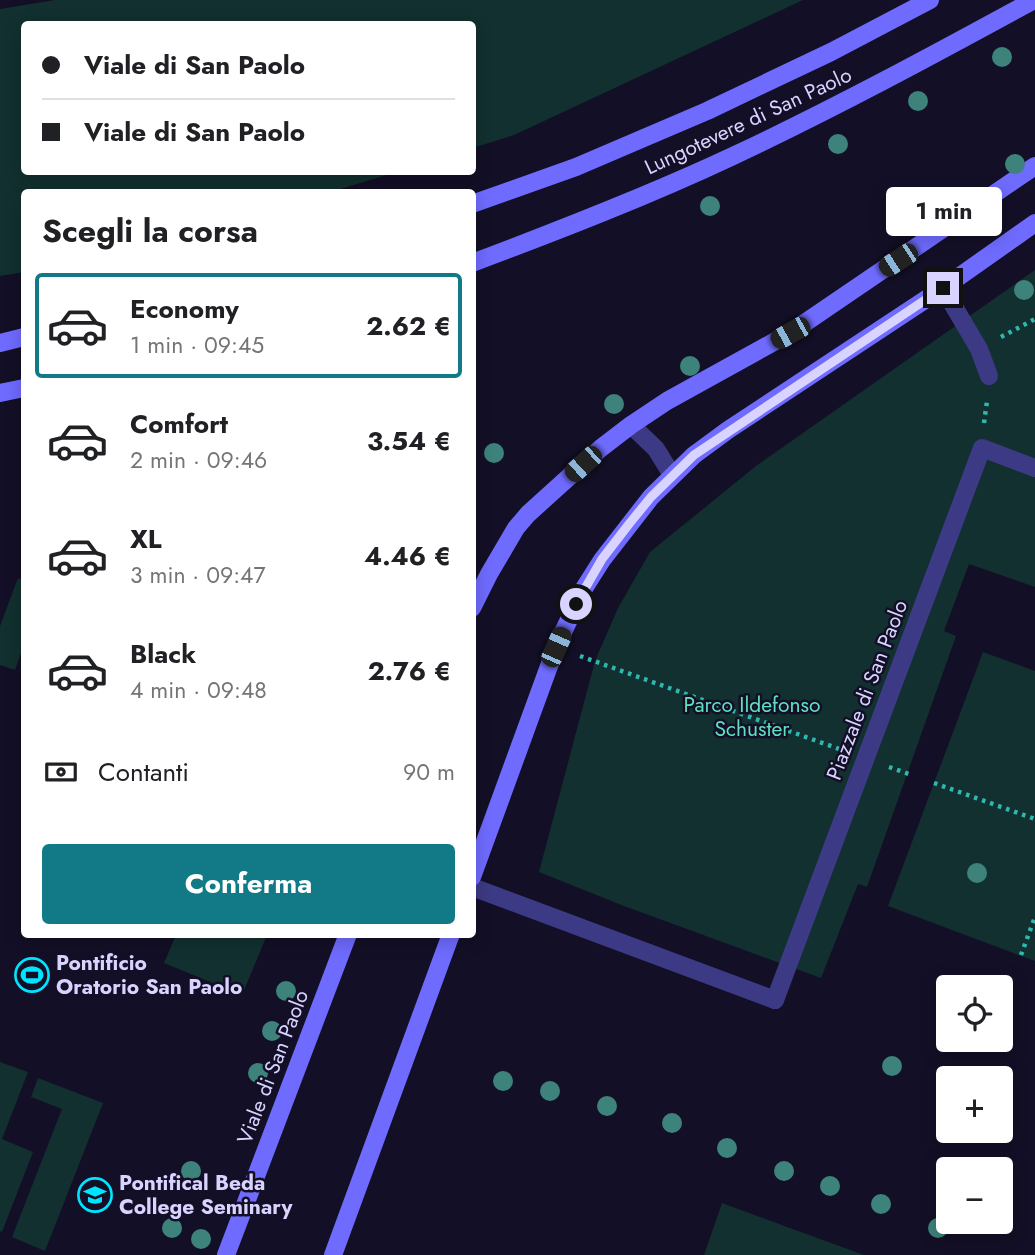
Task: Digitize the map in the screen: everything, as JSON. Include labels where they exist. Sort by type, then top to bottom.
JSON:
[{"type":"street","name":"Lungotevere di San Paolo","points":[[476,203],[576,167],[707,111],[831,52],[929,0]]},
{"type":"street","name":"Lungotevere di San Paolo","points":[[476,261],[585,220],[732,156],[860,93],[1034,0]]},
{"type":"street","points":[[476,600],[505,545],[528,514],[601,448],[667,401],[790,333],[1035,166]]},
{"type":"street","points":[[476,866],[556,647],[583,590],[602,559],[651,497],[694,455],[729,430],[943,288],[1035,223]]},
{"type":"street","points":[[943,288],[979,349],[989,376]]},
{"type":"street","points":[[0,343],[21,338]]},
{"type":"street","points":[[0,393],[21,389]]},
{"type":"street","points":[[631,425],[656,449],[672,475]]},
{"type":"street","points":[[982,448],[1035,468]]},
{"type":"street","name":"Piazzale di San Paolo","points":[[476,888],[775,1000],[982,448]]},
{"type":"street","name":"Viale di San Paolo","points":[[226,1255],[346,938]]},
{"type":"street","points":[[333,1255],[450,938]]},
{"type":"path","points":[[979,349],[1035,319]]},
{"type":"path","points":[[982,448],[989,376]]},
{"type":"path","points":[[556,647],[834,747]]},
{"type":"path","points":[[934,783],[1035,819]]},
{"type":"path","points":[[1021,955],[1035,917]]},
{"type":"green space","points":[[55,0],[803,0],[514,135],[476,147],[476,21],[21,21],[21,175],[387,175],[340,189],[21,189],[21,272],[0,276],[0,9]]},
{"type":"green space","name":"Parco Ildefonso Schuster","points":[[1035,270],[1035,587],[969,564],[944,631],[956,636],[867,887],[858,884],[821,978],[539,872],[595,661],[618,608],[650,552],[756,466]]},
{"type":"green space","points":[[18,578],[21,580],[21,653],[15,670],[0,665],[0,626]]},
{"type":"green space","points":[[983,652],[1035,671],[1035,961],[888,906]]},
{"type":"green space","points":[[174,938],[266,938],[242,995],[164,963]]},
{"type":"green space","points":[[0,1062],[28,1072],[2,1139],[33,1152],[2,1232],[0,1231]]},
{"type":"green space","points":[[38,1078],[103,1103],[45,1251],[12,1237],[62,1109],[31,1097]]},
{"type":"green space","points":[[722,1203],[864,1255],[704,1255]]},
{"type":"place","name":"Pontificio Oratorio San Paolo","points":[[32,975]]},
{"type":"place","name":"Pontifical Beda College Seminary","points":[[95,1195]]},
{"type":"route","points":[[576,604],[602,559],[629,524],[651,497],[694,455],[943,288]]}]
